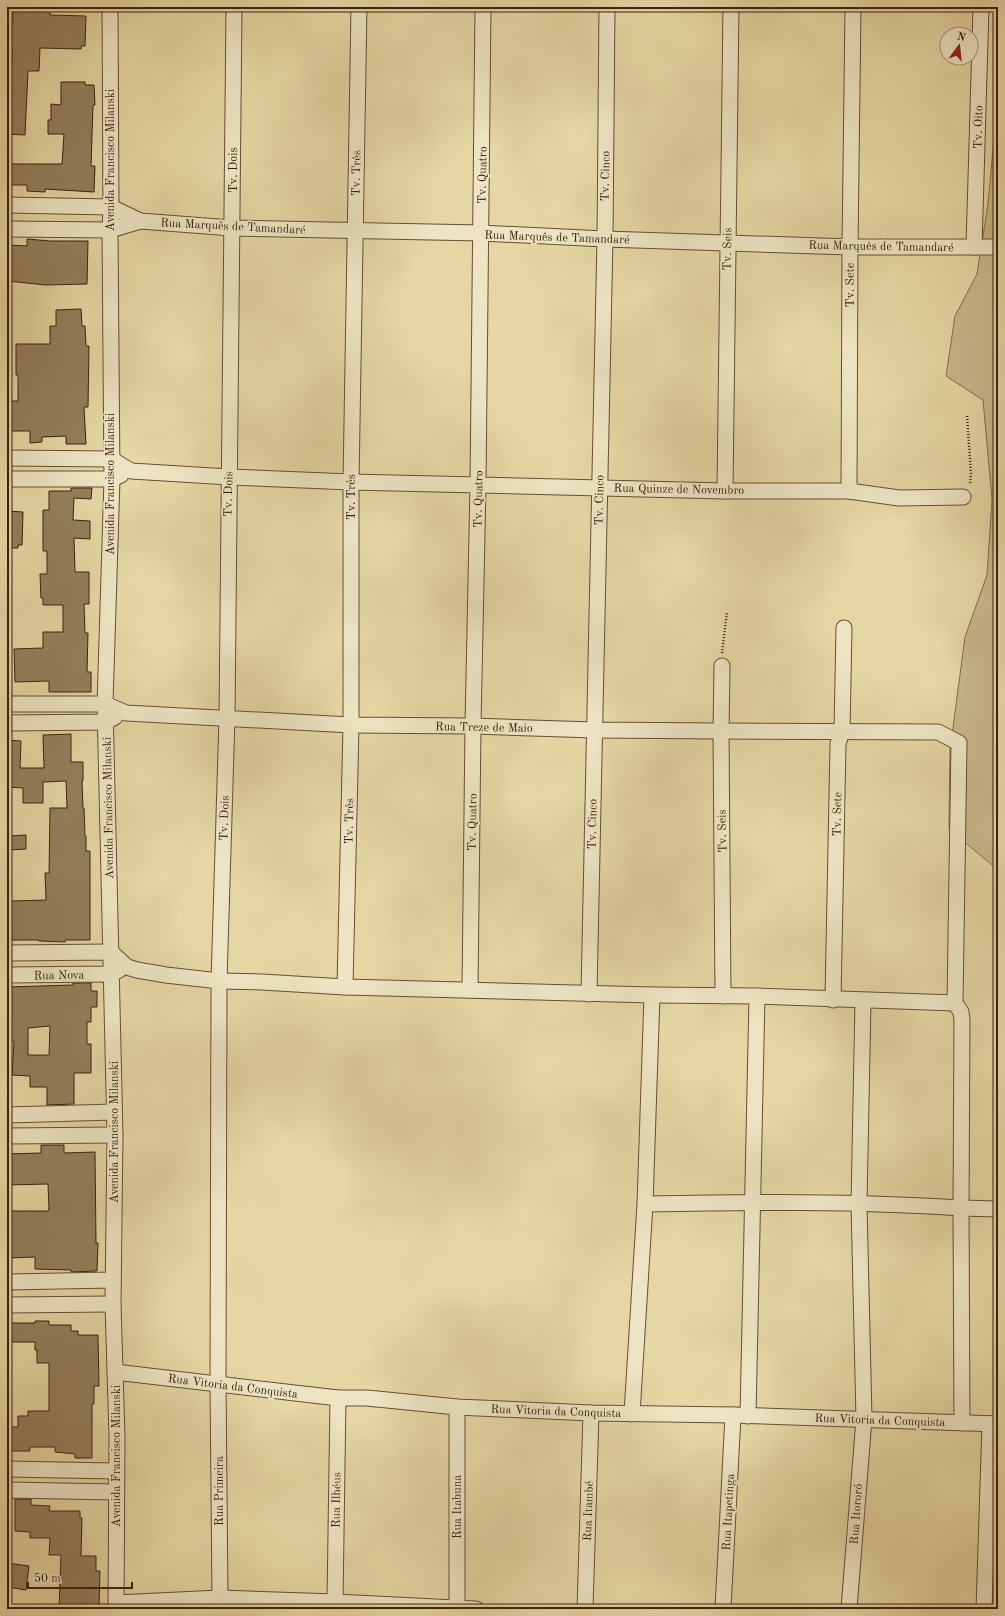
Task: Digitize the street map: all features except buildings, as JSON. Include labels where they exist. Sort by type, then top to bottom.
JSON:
[{"type":"street","name":"Avenida Francisco Milanski","points":[[110,7],[112,480],[105,704],[115,1135],[113,1304],[116,1471],[116,1606]]},
{"type":"street","name":"Tv. Dois","points":[[218,1384],[219,981],[227,718],[228,477],[234,7]]},
{"type":"street","name":"Tv. Três","points":[[345,987],[351,725],[351,482],[359,7]]},
{"type":"street","name":"Tv. Quatro","points":[[470,990],[478,485],[483,7]]},
{"type":"street","name":"Tv. Cinco","points":[[589,994],[605,239],[607,7]]},
{"type":"street","name":"Tv. Seis","points":[[725,491],[731,7]]},
{"type":"street","name":"Tv. Sete","points":[[849,491],[850,247],[854,7]]},
{"type":"street","name":"Tv. Oito","points":[[974,246],[981,7]]},
{"type":"street","name":"Rua Marquês de Tamandaré","points":[[7,205],[111,207],[140,221]]},
{"type":"street","name":"Rua Marquês de Tamandaré","points":[[7,229],[110,230],[140,221],[232,228],[481,233],[605,239],[850,247],[998,247]]},
{"type":"street","points":[[7,458],[111,459]]},
{"type":"street","name":"Rua Quinze de Novembro","points":[[111,459],[131,471],[228,477],[351,482],[725,491],[849,491],[899,498],[963,497]]},
{"type":"street","name":"Rua Quinze de Novembro","points":[[7,479],[112,480],[131,471]]},
{"type":"street","name":"Tv. Sete","points":[[833,1000],[838,744],[842,731],[844,628]]},
{"type":"street","name":"Tv. Seis","points":[[722,666],[723,996]]},
{"type":"street","name":"Rua Treze de Maio","points":[[7,704],[105,704],[126,713],[351,725],[473,726],[594,730],[938,732],[959,743],[956,1003]]},
{"type":"street","name":"Rua Treze de Maio","points":[[7,723],[106,722],[126,713]]},
{"type":"street","points":[[111,952],[127,966],[166,975],[219,981],[345,987],[589,994],[757,996],[833,1000],[956,1003],[961,1012],[962,1020],[962,1423]]},
{"type":"street","name":"Rua Nova","points":[[7,953],[111,952]]},
{"type":"street","points":[[111,974],[127,966]]},
{"type":"street","name":"Rua Nova","points":[[7,975],[111,974]]},
{"type":"street","points":[[632,1414],[645,1204],[652,995]]},
{"type":"street","points":[[748,1416],[754,1202],[757,996]]},
{"type":"street","name":"Rua Itororó","points":[[849,1609],[864,1419],[859,1204],[863,1001]]},
{"type":"street","points":[[7,1115],[114,1112]]},
{"type":"street","points":[[7,1136],[115,1135]]},
{"type":"street","points":[[645,1204],[754,1202],[998,1209]]},
{"type":"street","points":[[7,1282],[113,1280]]},
{"type":"street","points":[[7,1305],[113,1304]]},
{"type":"street","name":"Rua Vitoria da Conquista","points":[[115,1372],[338,1398],[367,1398],[457,1407],[591,1413],[733,1415],[994,1424]]},
{"type":"street","name":"Rua Primeira","points":[[218,1384],[220,1598]]},
{"type":"street","name":"Rua Ilhéus","points":[[335,1602],[338,1398]]},
{"type":"street","name":"Rua Itabuna","points":[[457,1407],[457,1608]]},
{"type":"street","name":"Rua Itambé","points":[[585,1609],[591,1413]]},
{"type":"street","name":"Rua Itapetinga","points":[[723,1609],[733,1415]]},
{"type":"street","points":[[984,1609],[994,1424]]},
{"type":"street","points":[[7,1469],[116,1471]]},
{"type":"street","points":[[7,1490],[116,1492]]},
{"type":"street","points":[[116,1606],[220,1598],[476,1609]]},
{"type":"path","points":[[963,497],[970,485],[971,473],[967,416]]},
{"type":"path","points":[[722,666],[722,651],[727,612]]},
{"type":"shaded area","points":[[996,92],[998,92],[998,870],[949,829],[950,750],[965,637],[987,575],[992,499],[983,400],[946,376],[955,316],[977,274],[988,204],[995,127]]}]
